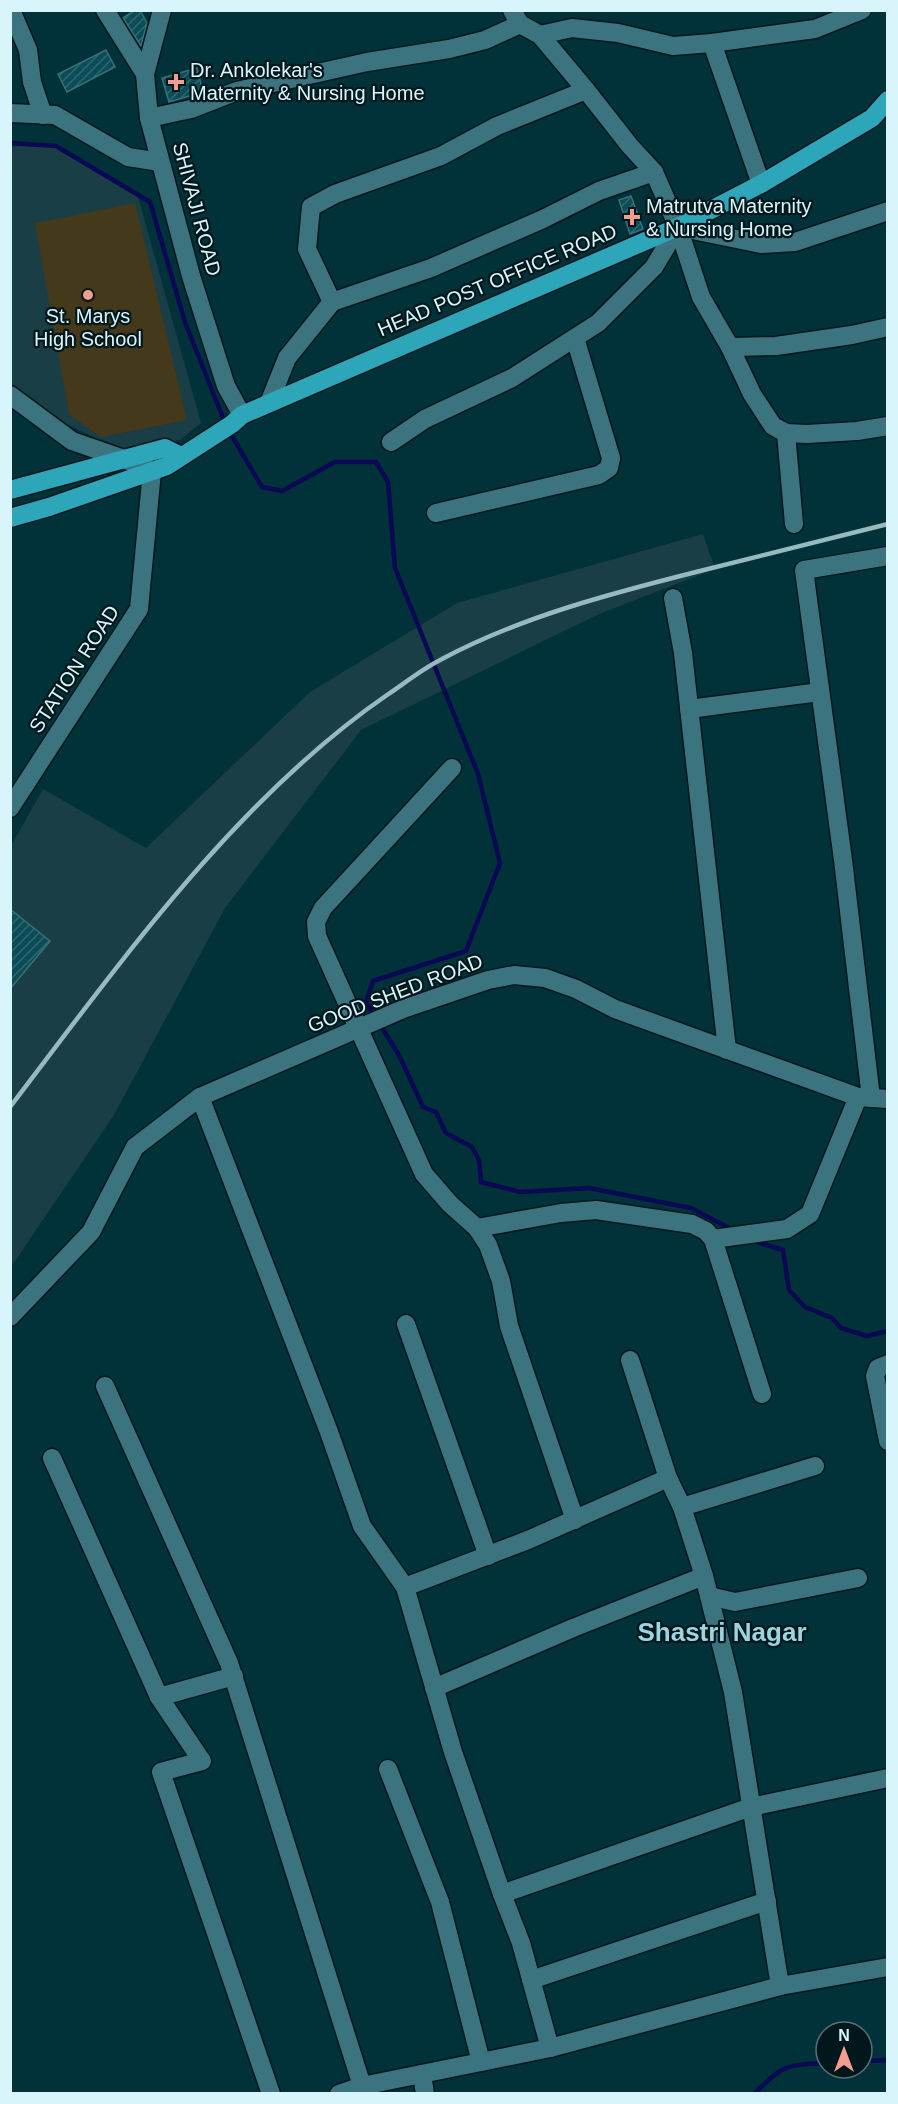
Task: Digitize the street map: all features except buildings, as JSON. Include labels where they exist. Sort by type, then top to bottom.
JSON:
[{"type":"main road","name":"HEAD POST OFFICE ROAD","points":[[10,518],[167,466],[237,419],[269,403],[678,227],[761,184],[872,117],[888,100]]},
{"type":"main road","points":[[10,490],[165,448],[181,456]]},
{"type":"street","points":[[11,10],[28,50],[32,82],[44,115]]},
{"type":"street","points":[[105,10],[145,74]]},
{"type":"street","name":"SHIVAJI ROAD","points":[[162,10],[145,74],[149,118],[191,276],[237,419]]},
{"type":"street","points":[[540,35],[572,28],[618,33],[673,46],[712,44],[815,29],[862,10]]},
{"type":"street","points":[[149,118],[191,109],[237,91],[367,62],[467,45],[485,40],[516,17],[540,35],[630,146],[654,172],[678,227],[701,297],[730,347],[752,394],[773,426],[786,433],[807,434],[857,431],[888,426]]},
{"type":"street","points":[[712,44],[761,184]]},
{"type":"street","points":[[332,302],[307,249],[311,207],[335,194],[441,156],[497,126],[586,90]]},
{"type":"street","points":[[10,113],[55,115],[128,157],[160,162]]},
{"type":"street","points":[[269,403],[287,358],[332,302],[431,268],[543,219],[599,191],[654,172]]},
{"type":"street","points":[[678,227],[761,244],[795,242],[888,211]]},
{"type":"street","points":[[391,442],[425,419],[512,378],[598,323],[654,267],[678,227]]},
{"type":"street","points":[[730,347],[776,346],[852,335],[888,327]]},
{"type":"street","points":[[436,513],[599,475],[609,468],[611,458],[575,338]]},
{"type":"street","points":[[10,395],[72,441],[152,471]]},
{"type":"street","points":[[786,433],[794,524]]},
{"type":"street","name":"STATION ROAD","points":[[10,808],[138,609],[152,471]]},
{"type":"street","points":[[713,1239],[787,1229],[810,1214],[872,1098],[804,570],[888,556]]},
{"type":"street","points":[[674,598],[683,653],[727,1050]]},
{"type":"street","points":[[689,708],[820,692]]},
{"type":"street","points":[[452,768],[323,908],[316,922],[319,942],[372,1022],[424,1174],[450,1204],[477,1228],[488,1245],[501,1281],[509,1326],[575,1520]]},
{"type":"street","name":"GOOD SHED ROAD","points":[[10,1317],[91,1232],[135,1147],[200,1096],[372,1022],[488,980],[514,975],[545,978],[576,989],[615,1009],[727,1050],[872,1098]]},
{"type":"street","points":[[200,1096],[329,1432],[362,1526],[405,1587],[453,1752],[521,1942],[550,2048]]},
{"type":"street","points":[[477,1228],[561,1213],[596,1210],[692,1224],[706,1231],[713,1239],[762,1394]]},
{"type":"street","points":[[406,1324],[488,1556]]},
{"type":"street","points":[[630,1360],[668,1478],[682,1508],[704,1576],[733,1692],[780,1986]]},
{"type":"street","points":[[888,1364],[878,1368],[874,1376],[888,1441]]},
{"type":"street","points":[[105,1386],[234,1676],[362,2086]]},
{"type":"street","points":[[52,1458],[159,1697],[202,1761],[161,1772],[271,2094]]},
{"type":"street","points":[[682,1508],[814,1466]]},
{"type":"street","points":[[405,1587],[575,1520],[668,1478]]},
{"type":"street","points":[[434,1688],[573,1628],[704,1576]]},
{"type":"street","points":[[709,1596],[735,1602],[858,1578]]},
{"type":"street","points":[[159,1697],[234,1676]]},
{"type":"street","points":[[388,1769],[440,1902],[481,2062]]},
{"type":"street","points":[[502,1894],[751,1806],[888,1778]]},
{"type":"street","points":[[531,1980],[767,1901]]},
{"type":"street","points":[[339,2094],[362,2086],[550,2048],[780,1986],[888,1967]]},
{"type":"street","points":[[422,2074],[425,2094]]},
{"type":"shaded area","name":"St. Marys High School","points":[[10,146],[60,147],[137,193],[201,423],[180,440],[121,451],[11,396]]},
{"type":"shaded area","points":[[135,203],[187,420],[101,437],[69,414],[35,223]]},
{"type":"shaded area","points":[[703,534],[715,569],[599,614],[361,730],[225,908],[114,1115],[11,1267],[11,846],[43,789],[146,848],[310,692],[457,603]]},
{"type":"waterway","points":[[10,143],[56,146],[150,202],[185,322],[225,423]]},
{"type":"waterway","points":[[229,431],[262,487],[282,491],[335,462],[376,462],[388,482],[395,568],[478,774],[500,863],[466,951],[373,981],[366,1002],[375,1016]]},
{"type":"waterway","points":[[379,1023],[399,1055],[423,1107],[436,1112],[446,1133],[472,1147],[479,1160],[481,1182],[520,1192],[589,1188],[691,1208],[733,1230]]},
{"type":"waterway","points":[[753,1241],[783,1250],[789,1290],[805,1307],[832,1318],[841,1328],[867,1336],[888,1331]]},
{"type":"waterway","points":[[874,2061],[888,2060]]},
{"type":"waterway","points":[[754,2094],[772,2077],[786,2068],[814,2064]]},
{"type":"railway","points":[[10,1107],[138,941],[230,833],[280,783],[332,737],[421,672],[472,644],[566,608],[663,580],[888,524]]},
{"type":"place","name":"Dr. Ankolekar's Maternity & Nursing Home","points":[[176,82]]},
{"type":"place","name":"Matrutva Maternity & Nursing Home","points":[[632,217]]},
{"type":"place","name":"St. Marys High School","points":[[88,295]]},
{"type":"district","name":"Shastri Nagar","points":[[722,1632]]}]
